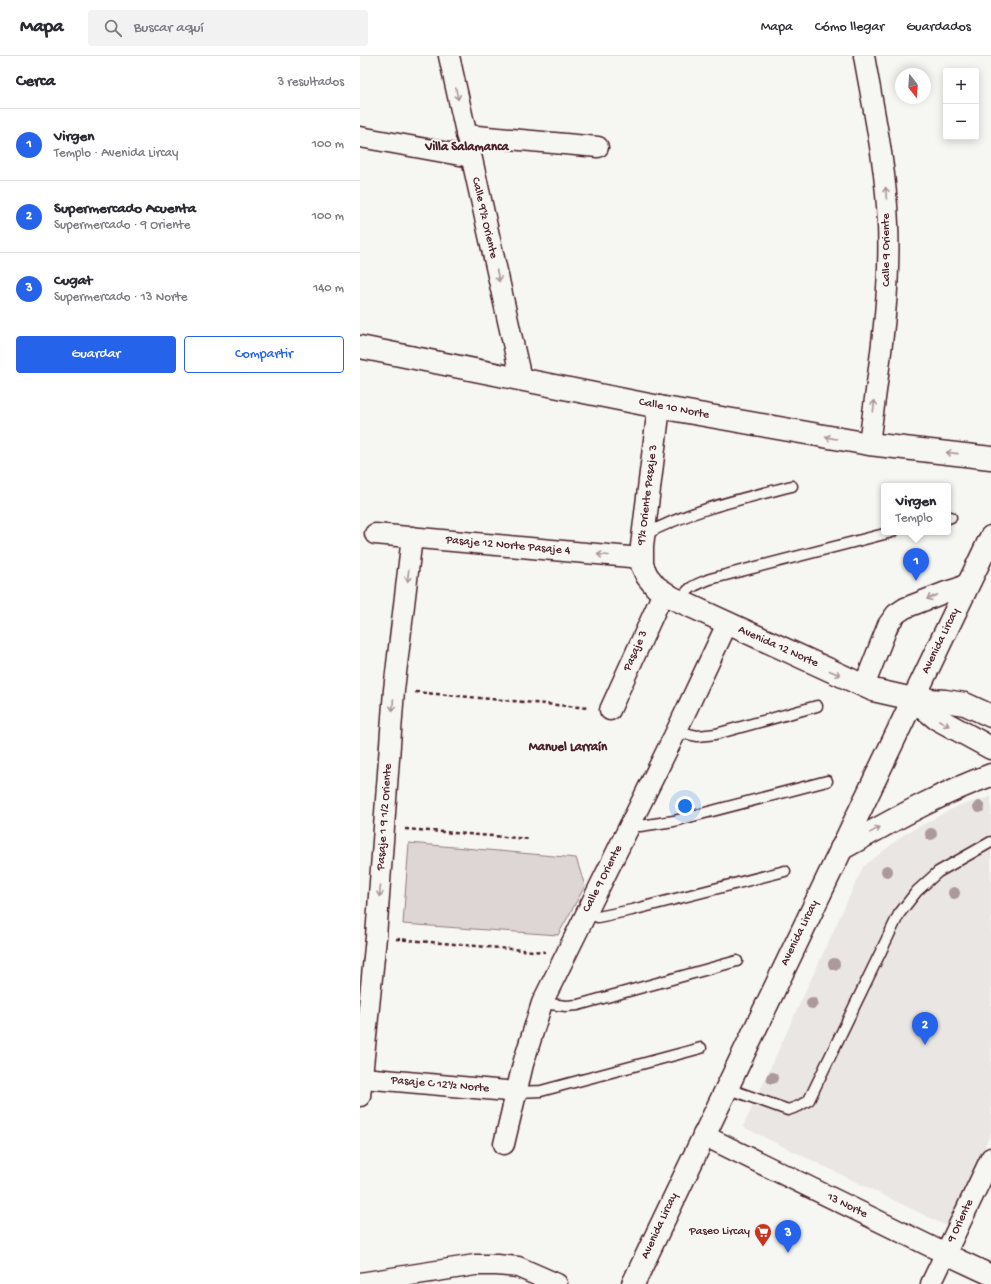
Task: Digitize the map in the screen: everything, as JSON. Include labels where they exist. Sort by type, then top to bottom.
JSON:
[{"type":"main road","name":"Calle 10 Norte","points":[[360,347],[659,407],[869,444],[991,458]]},
{"type":"main road","name":"9½ Oriente Pasaje 3","points":[[659,407],[641,558],[644,570],[665,592]]},
{"type":"main road","points":[[990,540],[991,573]]},
{"type":"main road","name":"Avenida Lircay","points":[[633,1284],[703,1135],[990,540]]},
{"type":"main road","name":"Avenida 12 Norte","points":[[665,592],[727,624],[873,690],[913,699],[966,704],[991,716]]},
{"type":"main road","name":"Avenida 12 Norte","points":[[913,699],[936,718],[991,748]]},
{"type":"main road","points":[[841,849],[949,791],[991,775]]},
{"type":"street","name":"Calle 9½ Oriente","points":[[449,56],[521,379]]},
{"type":"street","name":"Calle 9 Oriente","points":[[864,56],[881,149],[888,231],[887,295],[869,444]]},
{"type":"street","points":[[466,135],[598,147]]},
{"type":"street","points":[[360,137],[471,157]]},
{"type":"street","name":"Pasaje 12 Norte Pasaje 4","points":[[375,534],[641,558]]},
{"type":"street","name":"Pasaje 1 9 1/2 Oriente","points":[[361,1087],[376,937],[394,690],[412,537]]},
{"type":"street","name":"Avenida Lircay","points":[[864,686],[888,625],[896,614],[905,608],[960,588],[968,583]]},
{"type":"street","name":"Pasaje 3","points":[[610,710],[665,592]]},
{"type":"street","name":"Calle 9 Oriente","points":[[504,1144],[516,1092],[542,1003],[676,732],[727,624]]},
{"type":"street","name":"Pasaje C 12½ Norte","points":[[361,1087],[516,1092]]},
{"type":"street","name":"13 Norte","points":[[703,1135],[991,1275]]},
{"type":"street","name":"9 Oriente","points":[[931,1284],[991,1158]]},
{"type":"street","points":[[360,1283],[475,1265],[497,1264],[518,1267],[557,1284]]},
{"type":"lane","points":[[643,536],[663,526],[709,508],[792,486]]},
{"type":"lane","points":[[665,592],[685,594],[691,587],[710,579],[881,535]]},
{"type":"lane","points":[[676,732],[698,736],[716,734],[817,706]]},
{"type":"lane","points":[[631,824],[640,826],[674,821],[827,781]]},
{"type":"lane","points":[[726,1088],[788,1110],[809,1100],[899,914],[917,891],[938,872],[991,842]]},
{"type":"lane","points":[[586,913],[598,917],[632,910],[785,871]]},
{"type":"lane","points":[[542,1003],[566,1006],[578,1005],[736,961]]},
{"type":"lane","points":[[516,1092],[547,1090],[702,1048]]},
{"type":"path","points":[[394,690],[610,710]]},
{"type":"path","points":[[385,827],[530,839]]},
{"type":"path","points":[[376,937],[567,954]]},
{"type":"shaded area","points":[[991,797],[991,1132],[949,1227],[743,1127],[863,867],[905,834],[958,806]]},
{"type":"shaded area","points":[[409,843],[576,858],[585,886],[558,935],[403,924]]},
{"type":"place","name":"Virgen","points":[[916,581]]},
{"type":"place","name":"Supermercado Acuenta","points":[[925,1045]]},
{"type":"place","name":"Paseo Lircay","points":[[763,1247]]},
{"type":"place","name":"Cugat","points":[[788,1253]]},
{"type":"district","name":"Villa Salamanca","points":[[467,147]]},
{"type":"district","name":"Manuel Larraín","points":[[568,747]]}]
